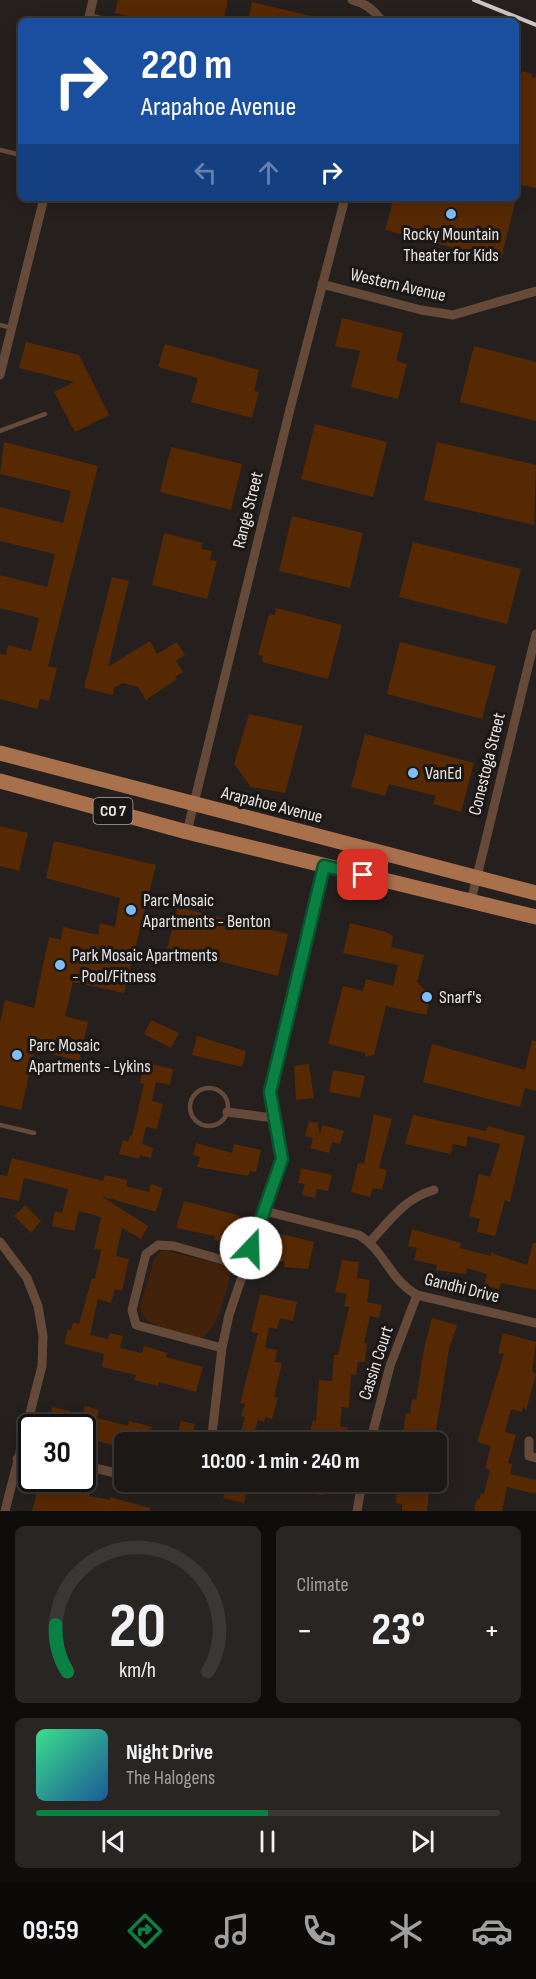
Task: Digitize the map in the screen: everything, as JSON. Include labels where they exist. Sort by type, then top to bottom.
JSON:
[{"type":"main road","name":"Arapahoe Avenue","points":[[0,753],[536,893]]},
{"type":"main road","name":"CO 7","points":[[0,781],[187,832],[536,916]]},
{"type":"street","points":[[89,18],[93,0]]},
{"type":"street","points":[[352,0],[365,4],[374,10],[380,18]]},
{"type":"street","points":[[0,375],[43,201]]},
{"type":"street","name":"Range Street","points":[[187,832],[344,201]]},
{"type":"street","name":"Western Avenue","points":[[322,284],[421,310],[453,315],[536,291]]},
{"type":"street","name":"Conestoga Street","points":[[471,901],[536,634]]},
{"type":"street","points":[[212,1432],[222,1348],[244,1266],[282,1159],[270,1092],[324,866]]},
{"type":"street","points":[[227,1112],[273,1118]]},
{"type":"street","points":[[265,1211],[352,1232],[370,1242],[405,1203],[419,1194],[434,1191]]},
{"type":"street","points":[[0,1242],[27,1278],[38,1306],[43,1336],[42,1366],[5,1511]]},
{"type":"street","name":"Gandhi Drive","points":[[370,1242],[391,1275],[417,1295],[536,1323]]},
{"type":"street","points":[[222,1348],[136,1325],[132,1310],[146,1254],[158,1245],[174,1246],[244,1266]]},
{"type":"street","name":"Cassin Court","points":[[373,1432],[390,1366],[417,1295]]},
{"type":"street","points":[[529,1441],[529,1456],[536,1458]]},
{"type":"street","points":[[96,1468],[114,1473]]},
{"type":"street","points":[[357,1511],[361,1492]]},
{"type":"lane","points":[[0,150],[18,154]]},
{"type":"lane","points":[[0,325],[12,328]]},
{"type":"lane","points":[[0,431],[45,414]]},
{"type":"lane","points":[[203,1089],[214,1089],[227,1101],[227,1112],[219,1123],[207,1126],[200,1124],[191,1114],[191,1101],[203,1089]]},
{"type":"lane","points":[[0,1125],[34,1133]]},
{"type":"shaded area","points":[[162,1251],[233,1268],[217,1318],[207,1334],[200,1338],[156,1326],[143,1315],[140,1307],[154,1259]]},
{"type":"building","points":[[118,0],[228,0],[224,18],[135,18],[115,13]]},
{"type":"building","points":[[252,2],[315,17],[315,18],[249,18]]},
{"type":"building","points":[[522,71],[536,78],[536,188],[519,185],[519,75]]},
{"type":"building","name":"Rocky Mountain Theater for Kids","points":[[393,201],[515,201],[501,260],[385,230]]},
{"type":"building","points":[[342,318],[403,333],[396,361],[407,364],[398,399],[351,387],[360,351],[335,346]]},
{"type":"building","points":[[26,342],[79,355],[109,415],[75,432],[54,392],[74,382],[19,368]]},
{"type":"building","points":[[165,344],[259,370],[254,391],[259,392],[252,418],[191,402],[198,378],[158,367]]},
{"type":"building","points":[[474,346],[536,362],[536,421],[460,402]]},
{"type":"building","points":[[315,424],[387,442],[373,497],[301,479]]},
{"type":"building","points":[[4,442],[98,466],[48,666],[57,668],[49,701],[40,699],[37,709],[0,699],[0,654],[6,655],[8,645],[31,651],[39,618],[0,608],[0,575],[47,587],[55,554],[0,541],[0,507],[63,523],[71,491],[0,474]]},
{"type":"building","points":[[437,442],[536,465],[534,525],[424,500]]},
{"type":"building","points":[[171,447],[242,464],[231,510],[160,492]]},
{"type":"building","points":[[292,516],[363,533],[350,588],[279,571]]},
{"type":"building","points":[[164,533],[203,543],[201,549],[212,551],[210,560],[217,561],[207,599],[152,585]]},
{"type":"building","points":[[413,542],[521,569],[507,624],[399,597]]},
{"type":"building","points":[[112,577],[129,581],[108,667],[150,641],[157,654],[177,642],[185,655],[176,661],[183,672],[175,677],[177,679],[146,700],[138,687],[122,683],[114,688],[113,695],[84,688]]},
{"type":"building","points":[[276,608],[342,625],[328,679],[262,662],[263,656],[258,655],[269,614],[275,615]]},
{"type":"building","points":[[400,642],[496,666],[482,719],[387,694]]},
{"type":"building","points":[[249,714],[303,726],[285,793],[251,787],[234,764]]},
{"type":"building","name":"VanEd","points":[[365,734],[474,763],[461,812],[433,804],[436,796],[389,784],[385,796],[351,787]]},
{"type":"building","points":[[0,826],[28,833],[19,871],[0,866]]},
{"type":"building","points":[[54,841],[156,865],[124,993],[73,982],[65,1016],[88,1022],[79,1061],[35,1050],[21,1110],[0,1105],[0,1023],[5,1000],[34,1008],[49,937],[61,940],[63,927],[98,935],[100,923],[115,927],[120,898],[46,878]]},
{"type":"building","points":[[178,907],[288,934],[278,976],[167,948]]},
{"type":"building","points":[[350,923],[386,932],[393,936],[391,947],[424,955],[417,982],[431,996],[426,1015],[386,1006],[374,1055],[365,1057],[365,1053],[328,1044],[343,986],[363,991],[366,979],[393,986],[398,965],[343,953]]},
{"type":"building","points":[[151,1020],[179,1033],[171,1048],[144,1034]]},
{"type":"building","points":[[197,1036],[246,1051],[242,1067],[192,1055]]},
{"type":"building","points":[[532,1040],[536,1041],[536,1091],[525,1088],[520,1107],[423,1082],[432,1044],[525,1070]]},
{"type":"building","points":[[137,1061],[173,1069],[170,1085],[156,1082],[152,1101],[163,1104],[157,1129],[146,1127],[142,1144],[153,1148],[151,1158],[140,1155],[139,1159],[119,1154],[123,1140],[128,1142],[130,1135],[132,1136],[144,1084],[140,1083],[142,1073],[134,1072]]},
{"type":"building","points":[[309,1064],[314,1098],[296,1100],[294,1066]]},
{"type":"building","points":[[333,1070],[365,1076],[360,1098],[329,1092]]},
{"type":"building","points":[[374,1114],[392,1119],[379,1168],[387,1170],[382,1190],[373,1188],[370,1197],[351,1192],[358,1163],[364,1164]]},
{"type":"building","points":[[413,1115],[486,1131],[488,1126],[525,1136],[510,1202],[505,1200],[495,1236],[477,1232],[480,1219],[469,1216],[479,1174],[490,1177],[500,1144],[468,1136],[466,1147],[453,1144],[451,1154],[405,1144]]},
{"type":"building","points":[[317,1120],[320,1135],[322,1125],[344,1131],[340,1144],[332,1142],[329,1153],[310,1148],[313,1138],[305,1136],[309,1121],[316,1123]]},
{"type":"building","points":[[196,1143],[232,1153],[234,1144],[261,1150],[256,1172],[250,1171],[248,1176],[197,1167],[200,1157],[193,1155]]},
{"type":"building","points":[[12,1158],[103,1181],[105,1175],[128,1180],[126,1186],[149,1192],[151,1184],[163,1188],[156,1212],[101,1196],[148,1226],[141,1239],[122,1228],[116,1256],[129,1259],[122,1291],[115,1289],[111,1303],[98,1299],[90,1335],[108,1339],[110,1333],[123,1336],[120,1348],[142,1353],[144,1346],[167,1353],[166,1357],[203,1367],[196,1392],[159,1382],[158,1386],[134,1380],[136,1375],[102,1367],[104,1354],[64,1344],[68,1329],[71,1330],[73,1322],[79,1324],[92,1278],[95,1279],[101,1250],[94,1249],[101,1217],[79,1211],[74,1231],[52,1226],[55,1211],[62,1213],[68,1189],[24,1178],[19,1201],[0,1197],[0,1175],[7,1176]]},
{"type":"building","points":[[301,1168],[332,1175],[328,1191],[317,1189],[315,1198],[302,1195],[305,1184],[298,1183]]},
{"type":"building","points":[[184,1201],[241,1216],[239,1226],[233,1225],[230,1239],[224,1238],[223,1242],[214,1240],[215,1236],[176,1228]]},
{"type":"building","points":[[25,1205],[41,1221],[31,1233],[14,1216]]},
{"type":"building","points":[[412,1229],[461,1243],[460,1248],[491,1256],[491,1253],[527,1265],[533,1243],[536,1243],[536,1290],[501,1283],[499,1289],[484,1285],[487,1274],[467,1268],[466,1274],[436,1270],[437,1265],[414,1260],[417,1248],[408,1246]]},
{"type":"building","points":[[282,1234],[314,1242],[308,1269],[284,1267],[285,1262],[276,1260]]},
{"type":"building","points":[[342,1260],[359,1262],[357,1278],[370,1280],[367,1302],[382,1305],[379,1318],[370,1316],[364,1343],[367,1343],[365,1362],[358,1362],[356,1375],[351,1374],[349,1408],[342,1407],[340,1426],[348,1428],[347,1432],[310,1432],[313,1420],[316,1421],[319,1380],[332,1381],[334,1355],[338,1355],[349,1307],[344,1306],[347,1294],[335,1292]]},
{"type":"building","points":[[260,1294],[297,1302],[293,1321],[280,1318],[277,1329],[269,1327],[265,1348],[277,1350],[275,1362],[282,1363],[274,1397],[278,1398],[272,1419],[265,1417],[264,1422],[258,1420],[254,1432],[241,1432],[245,1417],[241,1416],[245,1404],[240,1403],[258,1333],[251,1332]]},
{"type":"building","points":[[432,1318],[457,1325],[449,1349],[436,1432],[403,1432],[406,1413],[410,1414],[412,1399],[416,1400],[424,1349]]},
{"type":"building","points":[[503,1333],[536,1342],[532,1371],[536,1374],[526,1410],[523,1406],[522,1412],[511,1409],[505,1432],[516,1435],[508,1463],[512,1464],[510,1474],[536,1480],[536,1494],[507,1487],[502,1511],[474,1511],[477,1499],[479,1500],[481,1493],[484,1494],[490,1470],[485,1468],[491,1446],[477,1442],[504,1354],[498,1353]]},
{"type":"building","points":[[85,1406],[99,1410],[97,1418],[128,1426],[129,1421],[152,1427],[150,1432],[114,1432],[114,1445],[96,1440],[96,1414],[83,1414]]},
{"type":"building","points":[[52,1407],[71,1411],[70,1414],[51,1414]]},
{"type":"building","points":[[181,1421],[195,1424],[193,1432],[178,1432]]},
{"type":"building","points":[[37,1492],[90,1492],[89,1496],[110,1500],[110,1497],[150,1508],[150,1511],[32,1511]]},
{"type":"building","points":[[225,1492],[247,1492],[244,1503],[223,1498]]},
{"type":"building","points":[[294,1492],[324,1492],[324,1495]]},
{"type":"building","points":[[397,1492],[429,1492],[427,1511],[402,1511],[402,1504],[396,1503]]},
{"type":"railway","points":[[474,0],[519,18]]},
{"type":"railway","points":[[519,18],[536,25]]},
{"type":"place","name":"Rocky Mountain Theater for Kids","points":[[451,214]]},
{"type":"place","name":"VanEd","points":[[413,773]]},
{"type":"place","name":"Parc Mosaic Apartments - Benton","points":[[131,910]]},
{"type":"place","name":"Park Mosaic Apartments - Pool/Fitness","points":[[60,965]]},
{"type":"place","name":"Snarf's","points":[[427,997]]},
{"type":"place","name":"Parc Mosaic Apartments - Lykins","points":[[17,1055]]},
{"type":"route","points":[[251,1248],[282,1159],[270,1092],[324,866],[363,875]]}]
